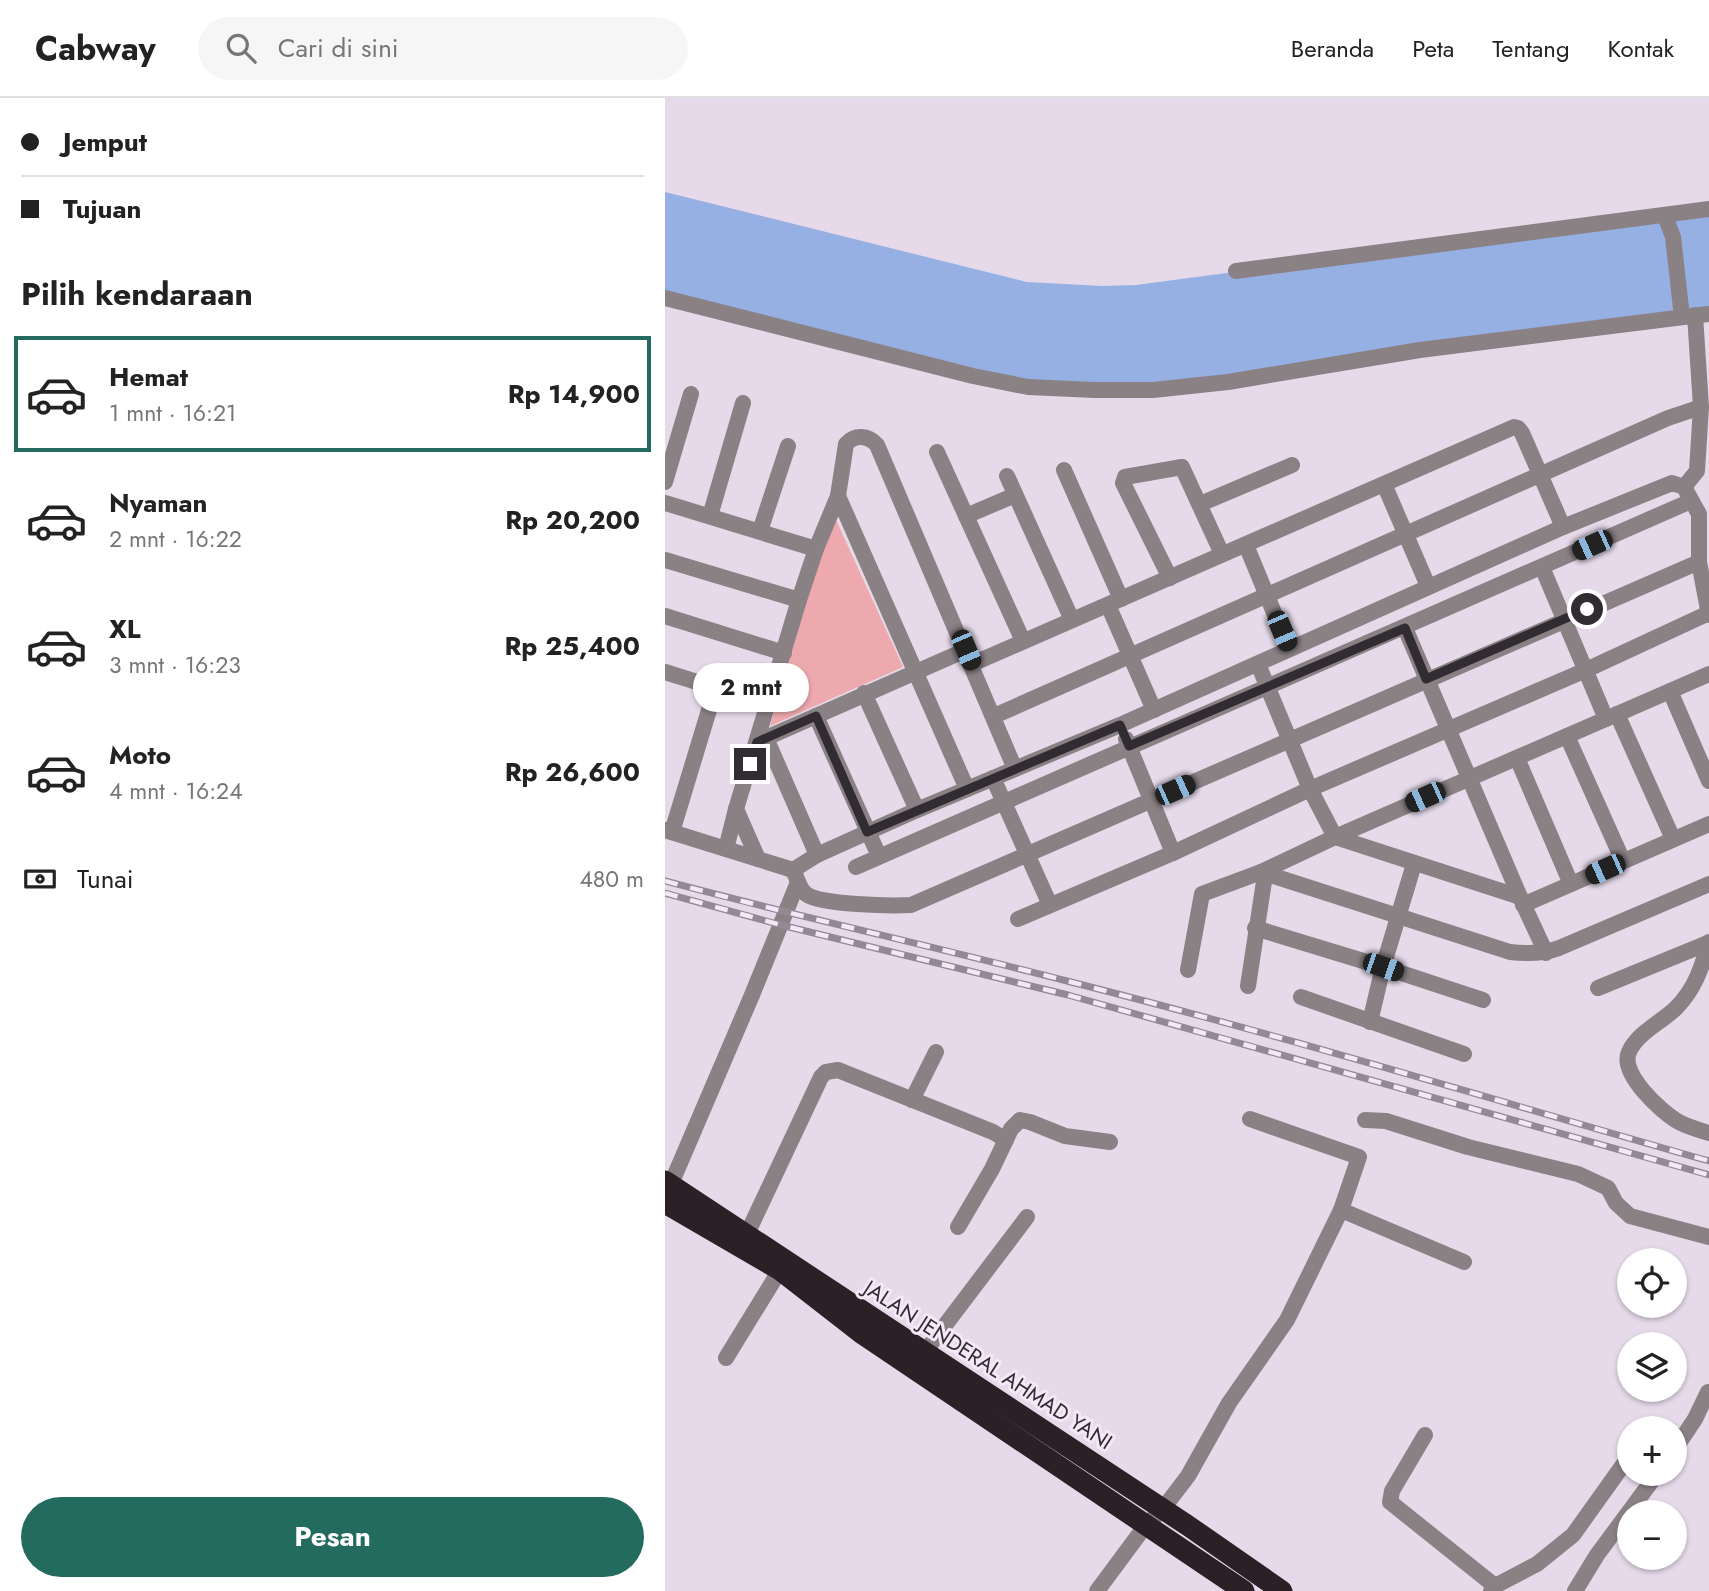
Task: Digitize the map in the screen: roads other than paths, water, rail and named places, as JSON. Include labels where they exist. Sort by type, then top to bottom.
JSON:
[{"type":"highway","name":"JALAN JENDERAL AHMAD YANI","points":[[667,1189],[747,1234],[1282,1591]]},
{"type":"highway","name":"JALAN JENDERAL AHMAD YANI","points":[[667,1189],[780,1270],[861,1333],[1244,1591]]},
{"type":"street","points":[[1236,271],[1441,242],[1709,209]]},
{"type":"street","points":[[1018,919],[1173,853],[1310,789],[1709,614],[1699,562],[1696,504],[1701,407],[1695,315],[1679,299],[1673,237],[1665,216]]},
{"type":"street","points":[[665,298],[973,376],[1028,387],[1095,390],[1153,390],[1228,382],[1420,350],[1695,315]]},
{"type":"street","points":[[665,482],[691,394]]},
{"type":"street","points":[[710,516],[743,403]]},
{"type":"street","points":[[994,716],[1668,418],[1701,407]]},
{"type":"street","points":[[762,740],[915,671],[1023,641],[1514,427],[1522,433],[1563,527]]},
{"type":"street","points":[[726,849],[736,809],[762,740],[768,704],[799,600],[838,496],[846,444],[854,438],[866,437],[877,445],[1015,769]]},
{"type":"street","points":[[760,531],[788,446]]},
{"type":"street","points":[[937,452],[1023,641]]},
{"type":"street","points":[[1200,504],[1292,465]]},
{"type":"street","points":[[1170,578],[1123,479],[1125,477],[1179,466],[1184,470],[1222,554]]},
{"type":"street","points":[[1064,470],[1114,602],[1131,656],[1154,710]]},
{"type":"street","points":[[1007,476],[1072,620]]},
{"type":"street","points":[[667,1189],[753,995],[796,876],[817,855],[1120,725],[1563,527],[1672,483],[1696,504]]},
{"type":"street","points":[[1384,484],[1428,586]]},
{"type":"street","points":[[966,516],[1015,495]]},
{"type":"street","points":[[838,496],[967,789]]},
{"type":"street","points":[[665,503],[816,549]]},
{"type":"street","points":[[856,867],[1542,567],[1696,504]]},
{"type":"street","points":[[1246,545],[1289,649]]},
{"type":"street","points":[[665,560],[799,600]]},
{"type":"street","points":[[716,687],[669,831],[758,859],[796,876],[803,892],[823,900],[911,905],[1699,562]]},
{"type":"street","points":[[1542,567],[1586,670],[1673,839]]},
{"type":"street","points":[[665,616],[784,653]]},
{"type":"street","points":[[1405,628],[1521,901],[1546,953]]},
{"type":"street","points":[[1258,664],[1310,789],[1335,838],[1521,901],[1571,884],[1709,824]]},
{"type":"street","points":[[665,672],[768,704]]},
{"type":"street","points":[[1188,970],[1202,894],[1263,874],[1335,838],[1709,674]]},
{"type":"street","points":[[1670,691],[1709,781]]},
{"type":"street","points":[[865,693],[917,810]]},
{"type":"street","points":[[816,716],[879,856]]},
{"type":"street","points":[[1120,725],[1173,853]]},
{"type":"street","points":[[1567,736],[1623,861]]},
{"type":"street","points":[[762,740],[817,855]]},
{"type":"street","points":[[1517,758],[1571,884]]},
{"type":"street","points":[[993,778],[1050,905]]},
{"type":"street","points":[[736,809],[758,859]]},
{"type":"street","points":[[1370,1022],[1383,967],[1414,864]]},
{"type":"street","points":[[1263,874],[1280,877],[1510,952],[1546,953],[1709,884]]},
{"type":"street","points":[[1248,986],[1263,874]]},
{"type":"street","points":[[1255,928],[1483,1000]]},
{"type":"street","points":[[1598,988],[1709,942]]},
{"type":"street","points":[[1709,942],[1692,990],[1676,1009],[1635,1043],[1626,1061],[1637,1082],[1676,1120],[1709,1133]]},
{"type":"street","points":[[1301,997],[1464,1054]]},
{"type":"street","points":[[912,1100],[936,1052]]},
{"type":"street","points":[[747,1234],[826,1072],[838,1070],[993,1132],[1006,1140]]},
{"type":"street","points":[[1097,1591],[1146,1525],[1162,1510],[1188,1476],[1230,1403],[1287,1320],[1341,1210],[1359,1157],[1250,1119]]},
{"type":"street","points":[[958,1227],[1015,1124],[1024,1120],[1065,1136],[1110,1142]]},
{"type":"street","points":[[1365,1120],[1385,1121],[1468,1147],[1578,1174],[1608,1188],[1616,1203],[1630,1216],[1709,1237]]},
{"type":"street","points":[[1341,1210],[1464,1262]]},
{"type":"street","points":[[924,1353],[1027,1217]]},
{"type":"street","points":[[726,1358],[780,1270]]},
{"type":"street","points":[[1687,1431],[1708,1392]]},
{"type":"street","points":[[1425,1435],[1392,1491],[1390,1502],[1493,1588],[1537,1564],[1573,1535],[1617,1473]]},
{"type":"street","points":[[1575,1591],[1597,1555],[1648,1486]]},
{"type":"water","points":[[665,192],[1027,282],[1102,286],[1136,285],[1709,209],[1709,314],[1153,390],[1056,388],[665,298]]},
{"type":"railway","points":[[665,881],[1151,1003],[1709,1161]]},
{"type":"railway","points":[[665,893],[781,925],[1068,995],[1709,1175]]}]
